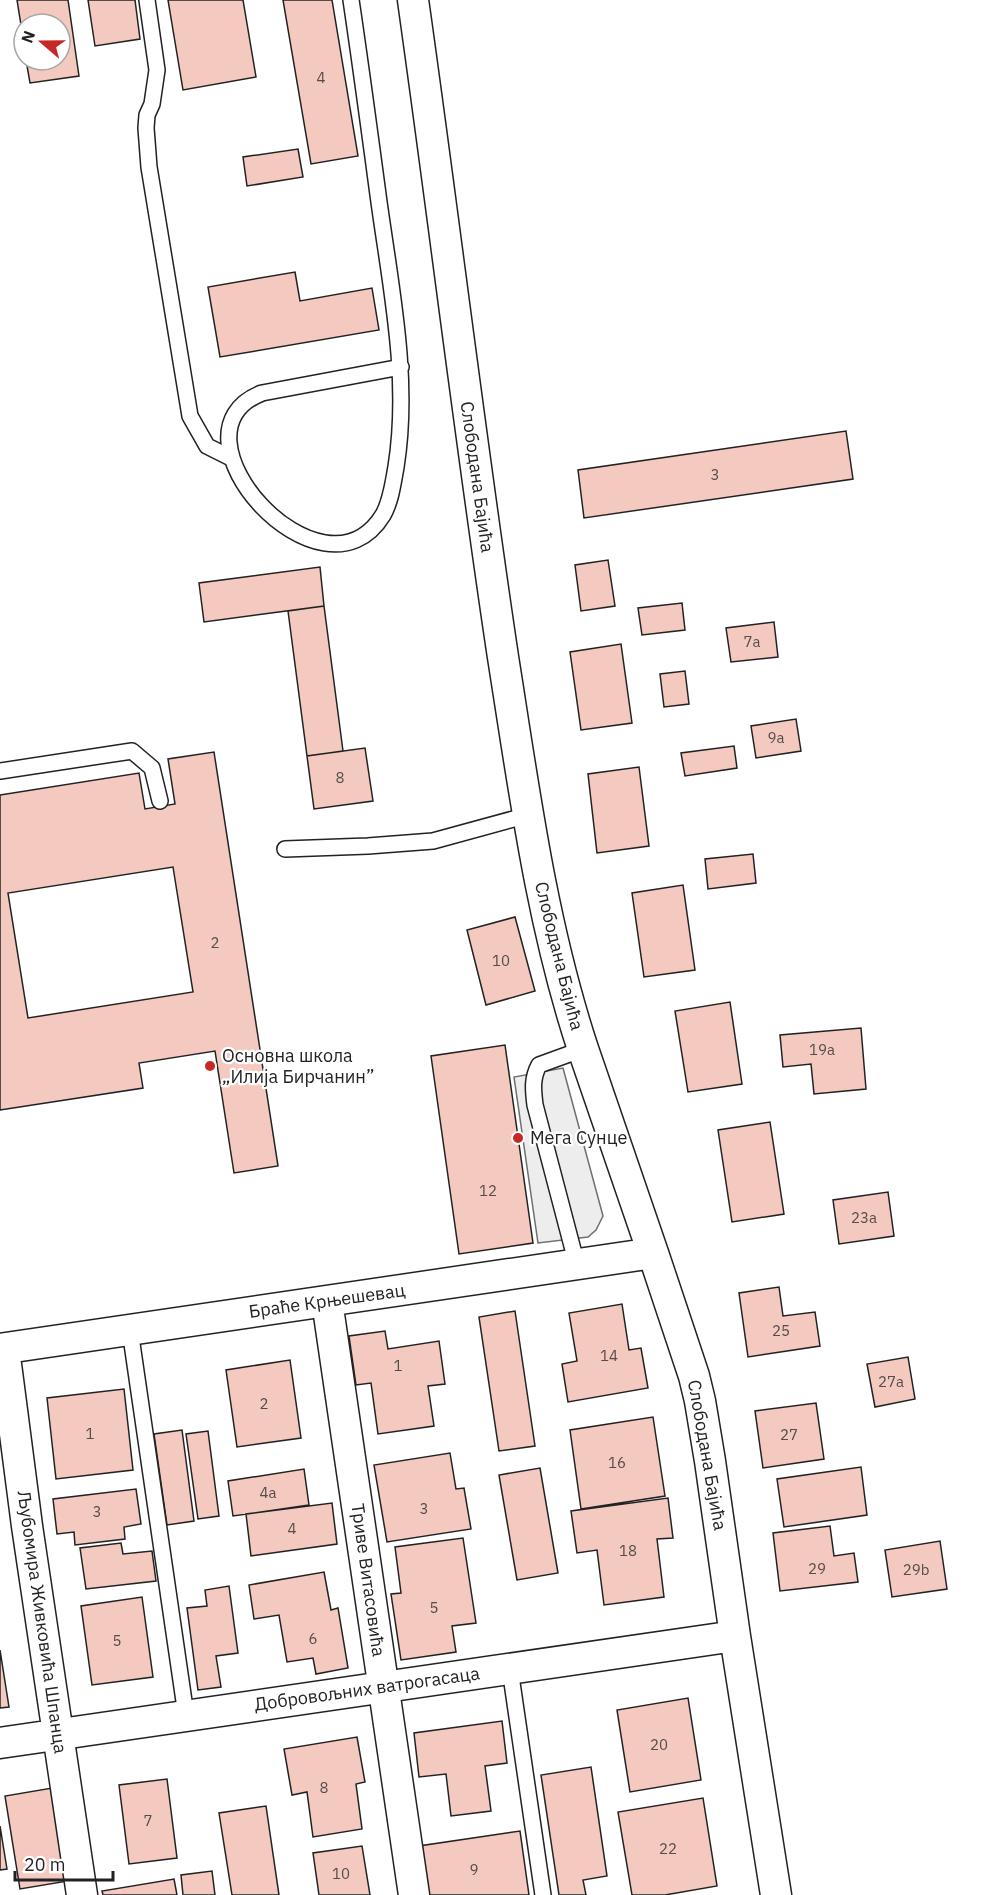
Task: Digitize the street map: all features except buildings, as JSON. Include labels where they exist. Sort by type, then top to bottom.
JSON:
[{"type":"street","name":"Слободана Бајића","points":[[413,0],[487,552],[528,815],[550,934],[583,1049],[694,1376],[700,1401],[776,1895]]},
{"type":"street","name":"Браће Крњешевац","points":[[2,1349],[327,1300],[578,1266],[653,1253]]},
{"type":"street","name":"Триве Витасовића","points":[[327,1300],[414,1895]]},
{"type":"street","name":"Љубомира Живковића Шпанца","points":[[2,1349],[82,1895]]},
{"type":"street","name":"Добровољних ватрогасаца","points":[[0,1743],[186,1714],[384,1688],[735,1636]]},
{"type":"lane","points":[[147,0],[156,70],[155,92],[147,115],[146,128],[149,167],[190,416],[207,446],[231,458]]},
{"type":"lane","points":[[351,0],[401,367],[399,450],[393,485],[384,513],[366,533],[351,540],[324,544],[296,533],[274,519],[256,501],[231,458],[228,443],[230,429],[240,406],[248,398],[262,393],[401,367]]},
{"type":"lane","points":[[0,771],[132,751],[152,768],[160,801]]},
{"type":"lane","points":[[285,849],[433,841],[528,815]]},
{"type":"lane","points":[[578,1266],[535,1104],[533,1088],[534,1074],[539,1065],[549,1059],[583,1049]]},
{"type":"lane","points":[[130,1330],[186,1714]]},
{"type":"lane","points":[[510,1669],[543,1895]]},
{"type":"shaded area","points":[[563,1068],[603,1216],[596,1230],[588,1237],[538,1243],[514,1077]]},
{"type":"place","name":"Основна школа „Илија Бирчанин”","points":[[210,1066]]},
{"type":"place","name":"Мега Сунце","points":[[518,1138]]}]
